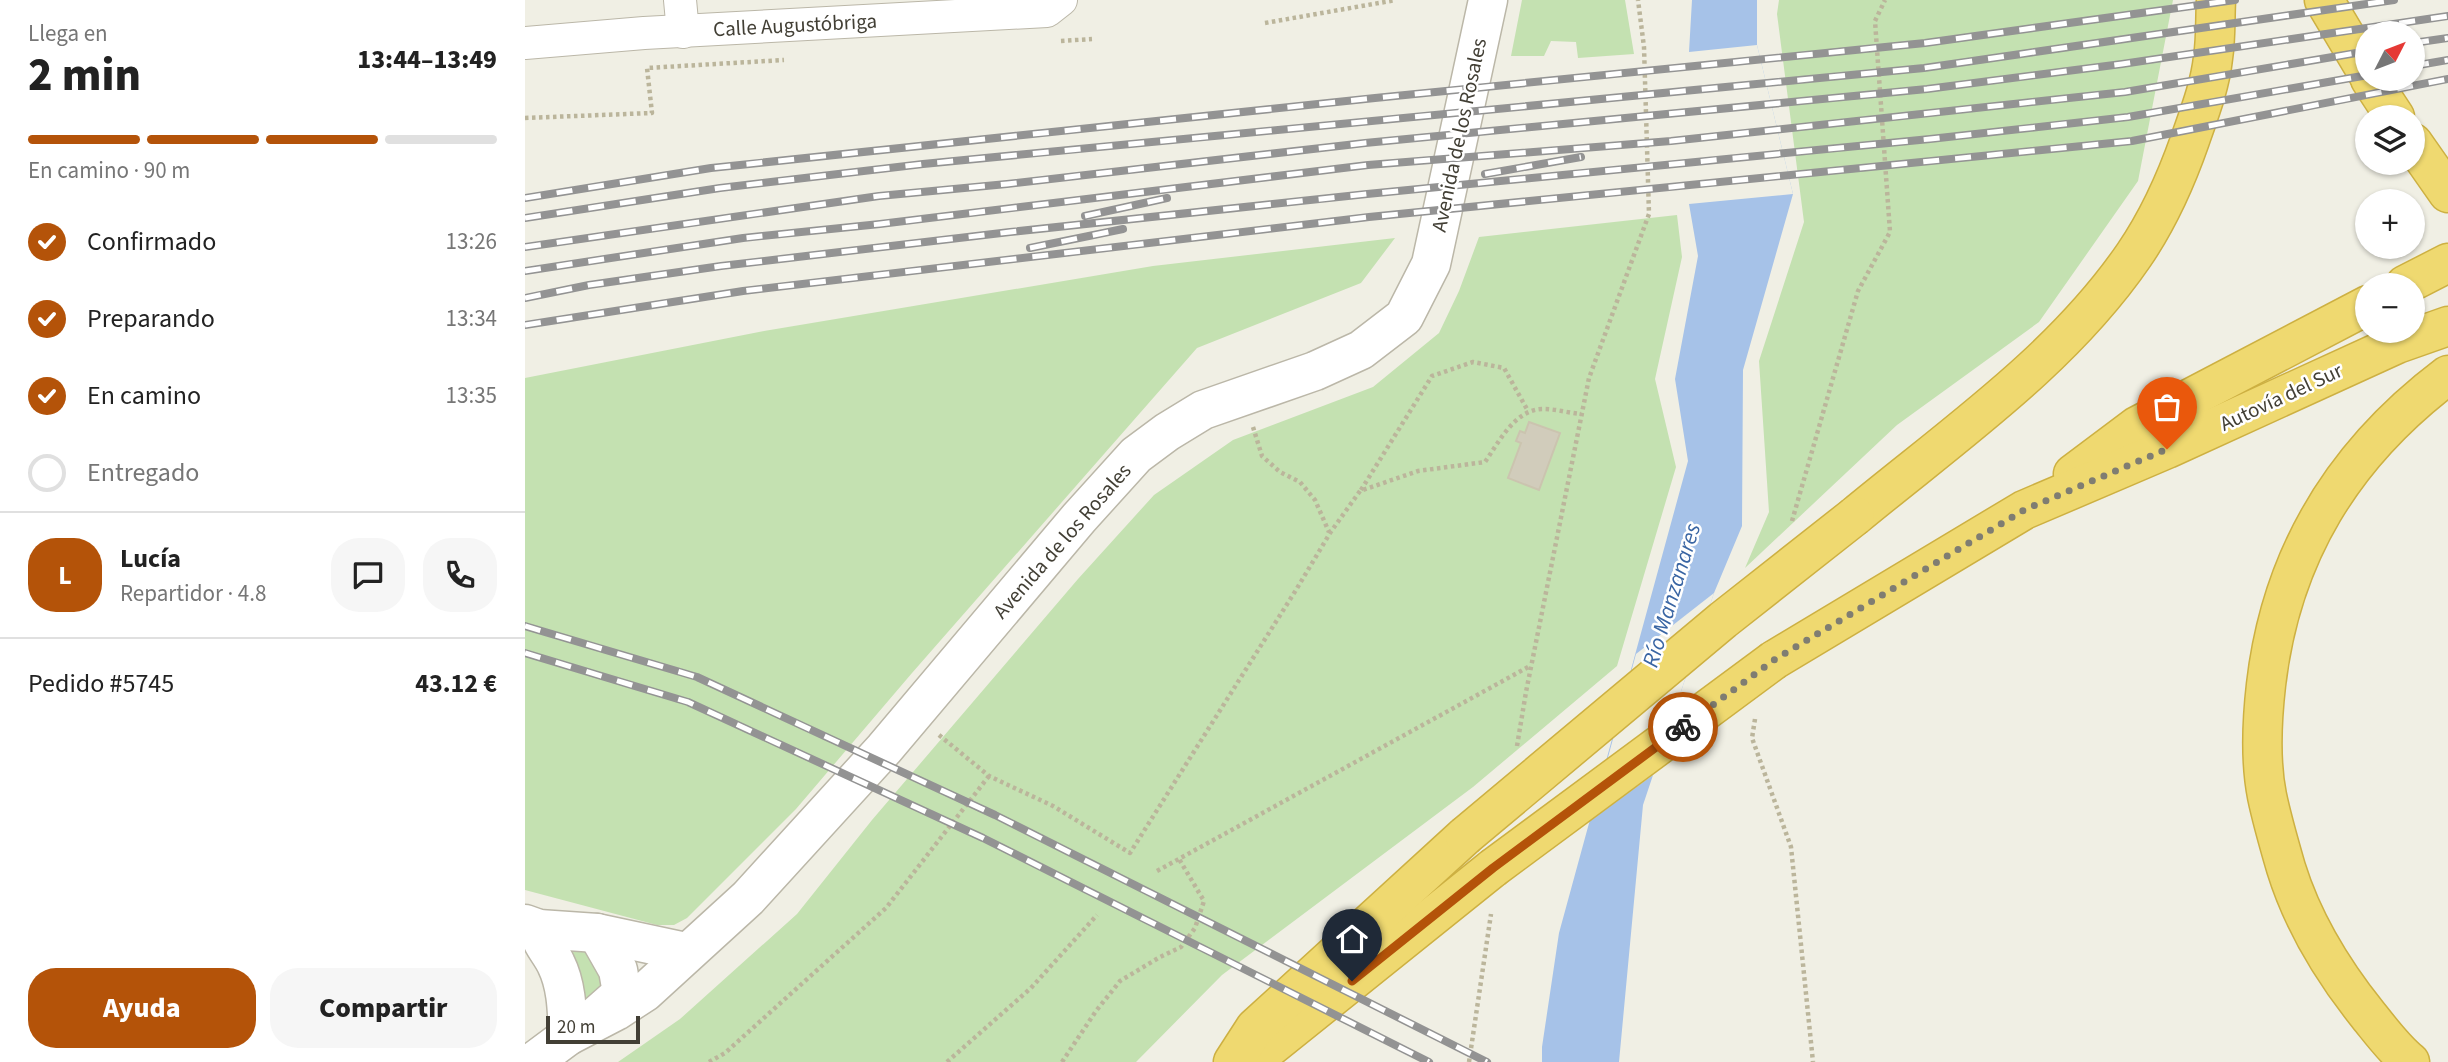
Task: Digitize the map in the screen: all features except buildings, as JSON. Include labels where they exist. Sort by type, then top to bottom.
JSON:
[{"type":"highway","points":[[1233,1062],[1255,1028],[1465,836],[1723,620],[1981,413],[2061,343],[2092,310],[2135,254],[2164,204],[2181,166],[2200,112],[2213,60],[2216,0]]},
{"type":"highway","points":[[2324,0],[2355,52]]},
{"type":"highway","points":[[2425,152],[2448,175]]},
{"type":"highway","points":[[2425,160],[2448,193]]},
{"type":"highway","points":[[2425,274],[2448,262]]},
{"type":"highway","points":[[2024,510],[2137,426],[2355,312]]},
{"type":"highway","name":"Autovía del Sur","points":[[1252,1062],[1493,868],[1774,660],[2024,510],[2167,449],[2397,344],[2448,326]]},
{"type":"highway","points":[[2410,1062],[2343,985],[2315,940],[2293,891],[2266,794],[2263,708],[2270,650],[2281,604],[2313,526],[2360,456],[2392,422],[2438,383]]},
{"type":"street","points":[[680,0],[683,32]]},
{"type":"street","name":"Calle Augustóbriga","points":[[525,43],[1048,11],[1061,0]]},
{"type":"street","name":"Avenida de los Rosales","points":[[533,1062],[576,1032],[645,992],[748,898],[884,749],[1079,518],[1136,455],[1203,410],[1315,371],[1361,351],[1404,317],[1431,264],[1488,0]]},
{"type":"street","points":[[532,926],[557,965],[576,1032],[622,993],[618,970],[597,933]]},
{"type":"street","points":[[532,926],[597,933],[686,952]]},
{"type":"path","points":[[1265,23],[1396,0]]},
{"type":"path","points":[[1517,747],[1589,378],[1649,214],[1644,47],[1637,0]]},
{"type":"path","points":[[525,118],[652,113],[647,68]]},
{"type":"path","points":[[932,729],[989,776],[1053,806],[1130,853],[1330,533],[1360,491],[1432,376],[1473,362],[1504,368],[1528,411]]},
{"type":"path","points":[[1240,397],[1252,418],[1262,456],[1280,472],[1300,482],[1315,500],[1330,533]]},
{"type":"path","points":[[1360,491],[1418,471],[1485,462],[1506,431],[1528,411],[1544,409],[1581,414]]},
{"type":"path","points":[[1157,871],[1531,666]]},
{"type":"path","points":[[709,1062],[725,1053],[886,908],[989,776]]},
{"type":"path","points":[[1062,1062],[1120,981],[1181,947],[1195,928],[1205,901],[1179,859]]},
{"type":"path","points":[[1469,1062],[1492,911]]},
{"type":"path","points":[[947,1062],[1031,988],[1097,915]]},
{"type":"green space","points":[[1522,0],[1625,0],[1634,54],[1578,58],[1576,42],[1551,41],[1544,56],[1511,56]]},
{"type":"green space","points":[[1779,0],[2173,0],[2138,181],[2039,322],[1897,425],[1745,568],[1769,512],[1759,361],[1804,222],[1777,14]]},
{"type":"green space","points":[[1677,215],[1682,257],[1655,379],[1676,467],[1617,666],[1473,787],[1222,975],[1136,1062],[618,1062],[680,1019],[797,914],[872,820],[1078,579],[1154,495],[1233,440],[1373,387],[1439,333],[1459,291],[1479,237]]},
{"type":"green space","points":[[1395,238],[1361,283],[1197,348],[796,809],[687,918],[674,925],[657,925],[525,890],[525,378],[764,331],[1153,266]]},
{"type":"green space","points":[[553,935],[583,941],[609,979],[577,1010]]},
{"type":"water","name":"Río Manzanares","points":[[1692,0],[1757,0],[1757,45],[1793,194],[1743,370],[1742,526],[1714,593],[1643,805],[1619,1062],[1542,1062],[1559,933],[1688,461],[1675,379],[1698,256],[1689,204],[1689,52]]},
{"type":"pier","points":[[1757,45],[1793,194],[1689,204],[1689,52]]},
{"type":"pier","points":[[1714,593],[1653,775],[1591,820],[1636,654]]},
{"type":"railway","points":[[525,198],[711,168],[1925,43],[2235,0]]},
{"type":"railway","points":[[525,218],[720,188],[923,164],[1924,68],[2394,0]]},
{"type":"railway","points":[[525,247],[879,196],[1365,143],[1927,89],[2122,64],[2448,16]]},
{"type":"railway","points":[[2425,41],[2448,38]]},
{"type":"railway","points":[[525,271],[743,238],[1368,165],[1671,141],[2125,92],[2355,53]]},
{"type":"railway","points":[[2425,64],[2448,60]]},
{"type":"railway","points":[[525,298],[589,285],[721,266],[1010,232],[2128,117],[2355,77]]},
{"type":"railway","points":[[525,325],[743,291],[1369,217],[2132,141],[2448,79]]},
{"type":"railway","points":[[1485,174],[1581,157]]},
{"type":"railway","points":[[1085,216],[1167,198]]},
{"type":"railway","points":[[1030,248],[1123,229]]},
{"type":"railway","points":[[525,626],[697,677],[995,815],[1487,1062]]},
{"type":"railway","points":[[525,653],[688,702],[983,838],[1429,1062]]},
{"type":"way so far","points":[[1683,727],[1774,660],[2024,510],[2167,449]]},
{"type":"route","points":[[1352,981],[1493,868],[1683,727]]}]
